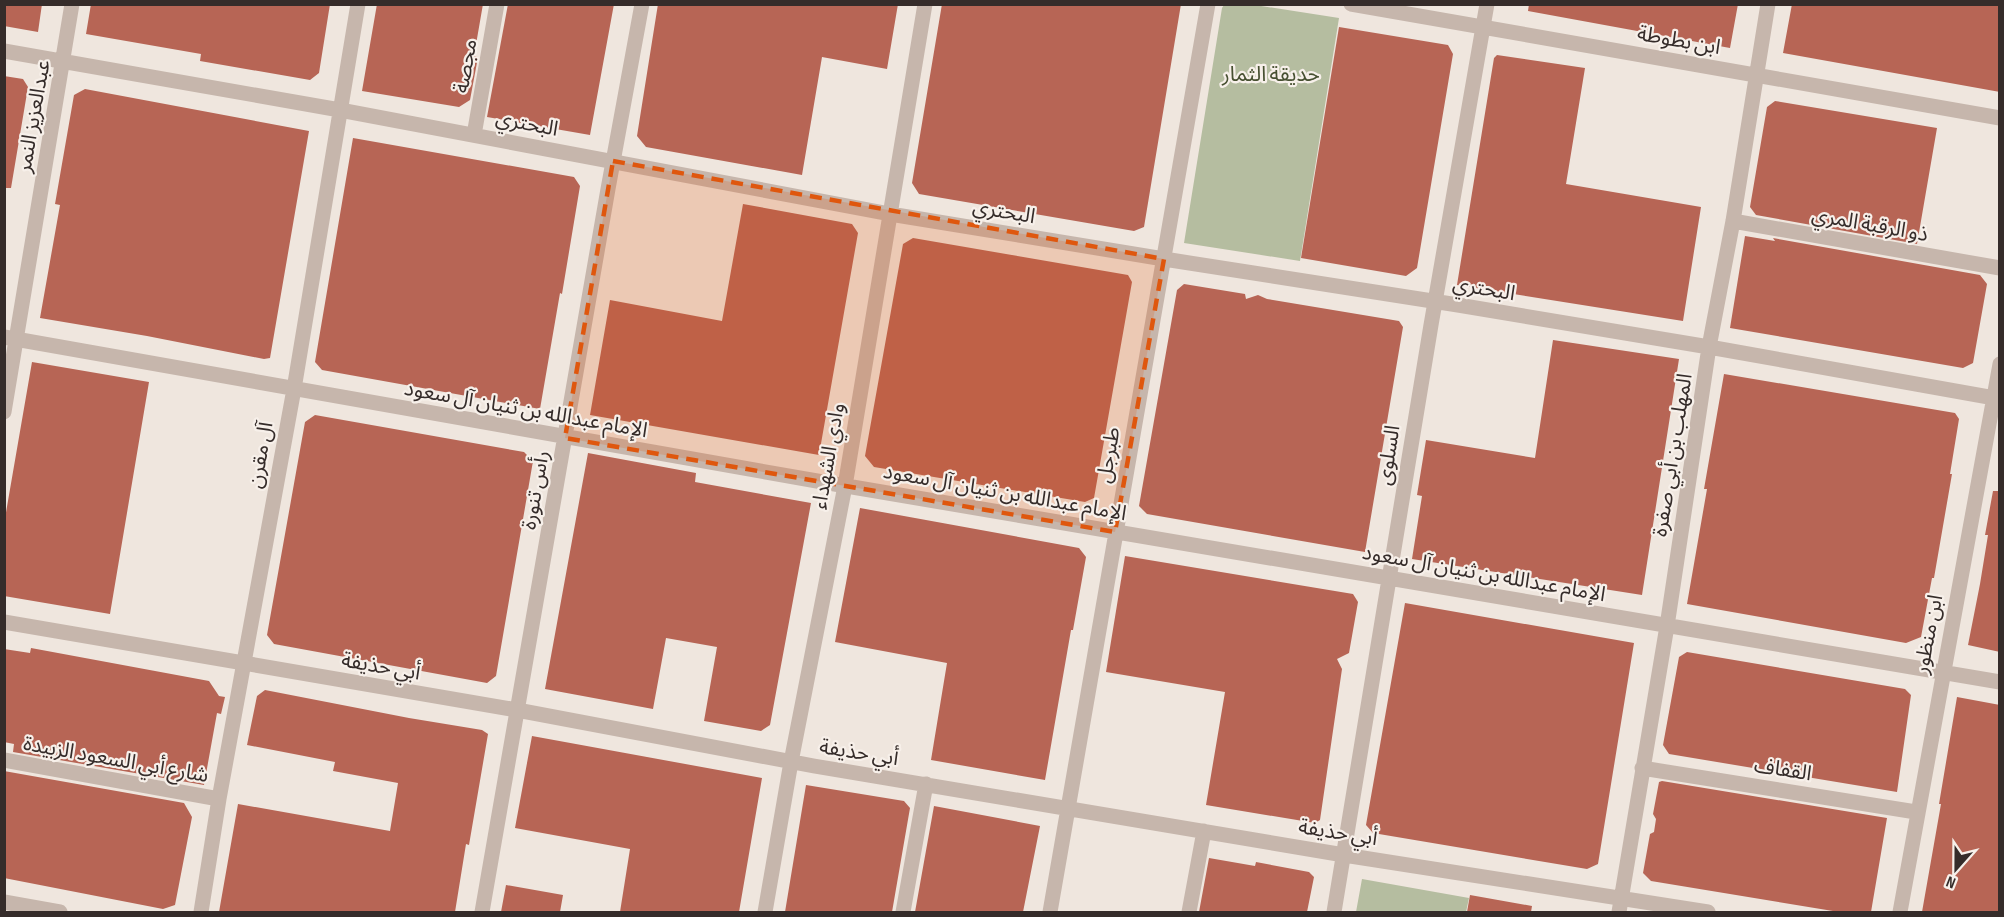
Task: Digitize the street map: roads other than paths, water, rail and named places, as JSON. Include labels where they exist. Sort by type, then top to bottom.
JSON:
[{"type":"street","name":"عبدالعزيز النمر","points":[[4,411],[10,338],[64,62],[72,4]]},
{"type":"street","name":"آل مقرن","points":[[201,912],[219,799],[294,390],[358,4]]},
{"type":"street","name":"مجصة","points":[[474,135],[497,4]]},
{"type":"street","name":"رأس تنورة","points":[[482,912],[642,4]]},
{"type":"street","name":"وادي الشهداء","points":[[765,912],[791,762],[845,486],[925,4]]},
{"type":"street","name":"طبرجل","points":[[1050,912],[1208,4]]},
{"type":"street","name":"ابن بطوطة","points":[[1351,4],[2000,118]]},
{"type":"street","name":"السلوى","points":[[1334,912],[1435,301],[1487,4]]},
{"type":"street","name":"المهلب بن أبي صفرة","points":[[1620,905],[1667,626],[1709,347],[1733,221],[1768,4]]},
{"type":"street","name":"البحتري","points":[[4,51],[340,110],[890,214],[1164,260],[1435,301],[1997,399]]},
{"type":"street","name":"ذو الرقبة المري","points":[[1733,221],[2000,268]]},
{"type":"street","name":"الإمام عبدالله بن ثنيان آل سعود","points":[[10,338],[565,438],[2000,682]]},
{"type":"street","name":"ابن منظور","points":[[1899,912],[1942,672],[1997,399],[2000,364]]},
{"type":"street","name":"أبي حذيفة","points":[[4,622],[517,710],[791,762],[1344,855],[1620,905],[1708,912]]},
{"type":"street","name":"شارع أبي السعود الزبيدة","points":[[4,760],[219,799]]},
{"type":"street","name":"القفاف","points":[[1642,768],[1916,812]]},
{"type":"street","points":[[903,912],[926,784]]},
{"type":"street","points":[[1189,912],[1204,831]]},
{"type":"street","points":[[4,902],[60,912]]},
{"type":"park label","name":"حديقة الثمار","points":[[1271,74]]}]
